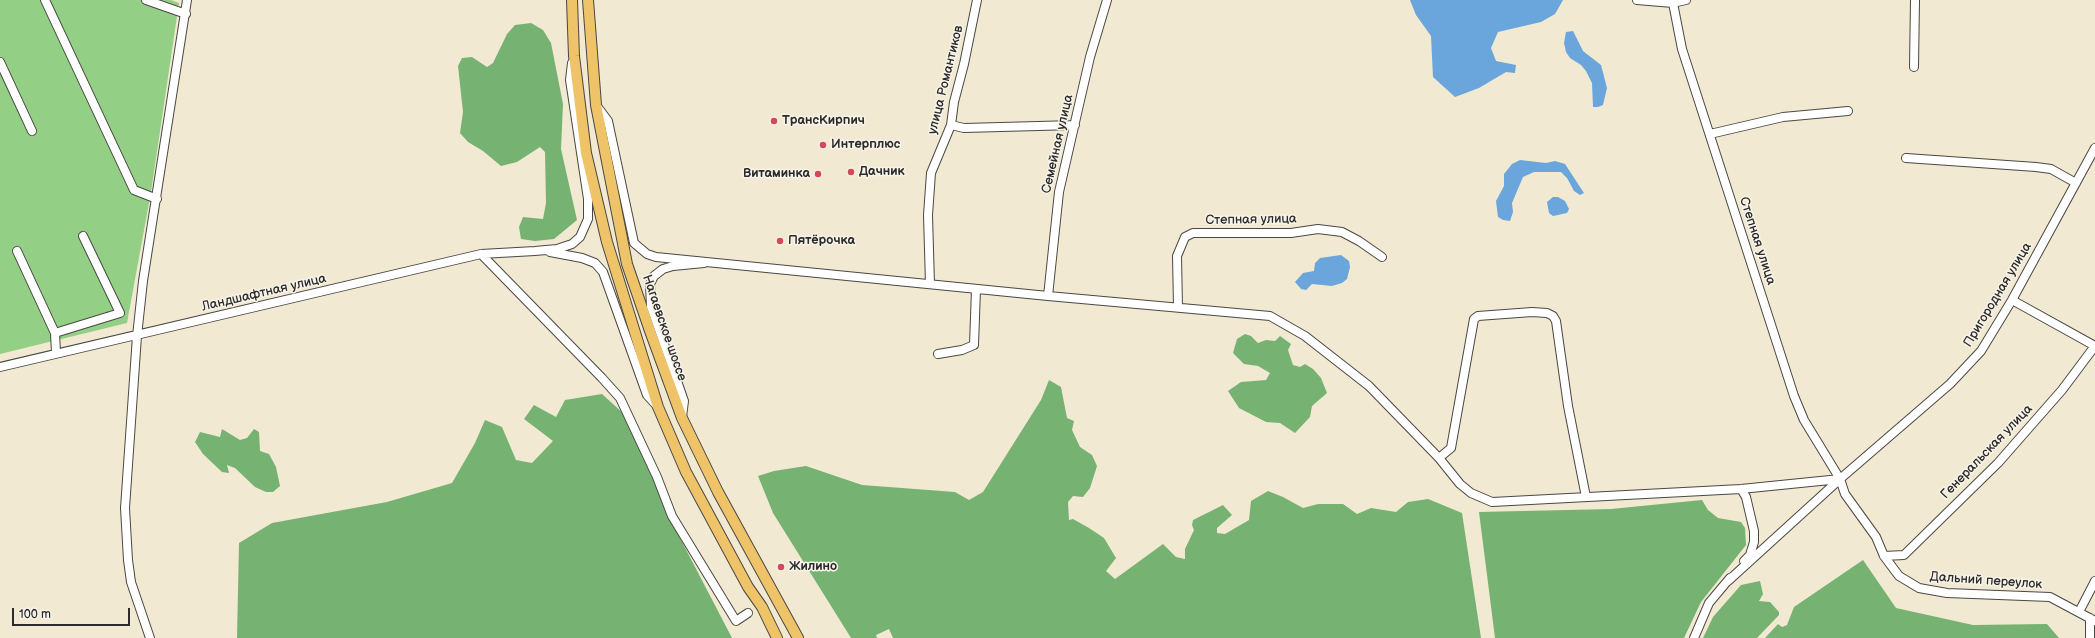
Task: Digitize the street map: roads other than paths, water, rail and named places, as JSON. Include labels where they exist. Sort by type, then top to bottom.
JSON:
[{"type":"main road","points":[[572,0],[574,56],[586,153],[625,305],[658,407],[686,472],[748,587],[762,606],[777,638]]},
{"type":"main road","name":"Нагаевское шоссе","points":[[588,0],[596,105],[627,264],[682,418],[722,499],[798,638]]},
{"type":"street","points":[[45,0],[134,190],[157,199]]},
{"type":"street","points":[[146,0],[186,14]]},
{"type":"street","points":[[150,638],[131,582],[125,529],[137,336],[143,281],[188,0]]},
{"type":"street","name":"улица Романтиков","points":[[930,284],[928,215],[931,172],[950,125],[977,0]]},
{"type":"street","name":"Семейная улица","points":[[1048,296],[1059,192],[1090,57],[1107,0]]},
{"type":"street","points":[[1637,0],[1673,3],[1686,0]]},
{"type":"street","points":[[1914,67],[1915,0]]},
{"type":"street","name":"Степная улица","points":[[1673,3],[1682,49],[1794,396],[1804,420],[1840,479],[1845,494],[1876,537],[1884,556]]},
{"type":"street","points":[[535,251],[557,249],[572,244],[580,237],[588,219],[588,199],[570,80],[574,56]]},
{"type":"street","points":[[0,62],[32,131]]},
{"type":"street","points":[[596,105],[608,121],[634,243],[647,254],[656,257],[1048,296],[1270,316],[1305,336],[1369,386],[1439,458],[1460,484],[1471,493],[1492,502],[1741,489],[1840,479]]},
{"type":"street","points":[[1710,134],[1783,117],[1848,111]]},
{"type":"street","points":[[950,125],[964,128],[1075,125]]},
{"type":"street","name":"Пригородная улица","points":[[1728,581],[1840,479],[1965,370],[1981,351],[2012,300],[2095,148]]},
{"type":"street","points":[[1906,158],[2051,169],[2076,183]]},
{"type":"street","name":"Степная улица","points":[[1178,307],[1177,256],[1185,237],[1194,233],[1291,233],[1318,229],[1342,232],[1359,241],[1382,257]]},
{"type":"street","points":[[55,333],[120,313],[83,236]]},
{"type":"street","points":[[17,251],[55,333],[56,353]]},
{"type":"street","points":[[535,251],[582,258],[595,263],[603,272],[647,395],[658,407]]},
{"type":"street","name":"Ландшафтная улица","points":[[0,367],[481,254],[535,251]]},
{"type":"street","points":[[481,254],[620,398],[676,522],[736,621],[748,613]]},
{"type":"street","points":[[682,418],[684,400],[651,307],[650,284],[654,276],[662,269],[673,266],[712,262]]},
{"type":"street","points":[[938,354],[962,350],[974,345],[976,289]]},
{"type":"street","points":[[2012,300],[2095,346]]},
{"type":"street","points":[[1439,458],[1451,448],[1474,319],[1478,316],[1532,312],[1547,313],[1553,316],[1556,321],[1568,406],[1586,497]]},
{"type":"street","name":"Генеральская улица","points":[[1884,556],[1904,555],[1992,468],[2062,390],[2095,346]]},
{"type":"street","points":[[1694,638],[1709,603],[1750,555],[1754,542],[1751,516],[1746,497],[1741,489]]},
{"type":"street","name":"Дальний переулок","points":[[1884,556],[1899,576],[1919,588],[1946,593],[2050,597],[2093,619]]},
{"type":"street","points":[[2079,612],[2095,581]]},
{"type":"street","points":[[2090,638],[2093,619]]},
{"type":"water","points":[[1410,0],[1563,0],[1555,14],[1541,22],[1498,32],[1491,48],[1496,61],[1516,65],[1515,73],[1506,72],[1479,88],[1455,97],[1433,77],[1431,36],[1416,15]]},
{"type":"water","points":[[1573,31],[1583,51],[1601,65],[1607,88],[1603,105],[1598,107],[1593,107],[1592,83],[1586,71],[1581,65],[1570,58],[1566,52],[1564,43],[1566,32]]},
{"type":"water","points":[[1520,160],[1546,163],[1555,161],[1565,164],[1584,193],[1580,195],[1574,191],[1567,178],[1561,172],[1534,172],[1523,177],[1512,203],[1513,212],[1510,221],[1503,220],[1498,217],[1496,201],[1504,186],[1504,174],[1512,164]]},
{"type":"water","points":[[1553,197],[1558,197],[1565,201],[1569,209],[1567,213],[1553,216],[1549,213],[1547,202]]},
{"type":"water","points":[[1341,255],[1349,261],[1350,267],[1347,279],[1342,283],[1332,286],[1312,284],[1306,290],[1301,289],[1295,282],[1303,273],[1314,271],[1315,263],[1320,258]]},
{"type":"place","name":"ТрансКирпич","points":[[774,121]]},
{"type":"place","name":"Интерплюс","points":[[823,145]]},
{"type":"place","name":"Дачник","points":[[851,172]]},
{"type":"place","name":"Витаминка","points":[[818,174]]},
{"type":"place","name":"Пятёрочка","points":[[780,241]]},
{"type":"place","name":"Жилино","points":[[781,567]]}]
